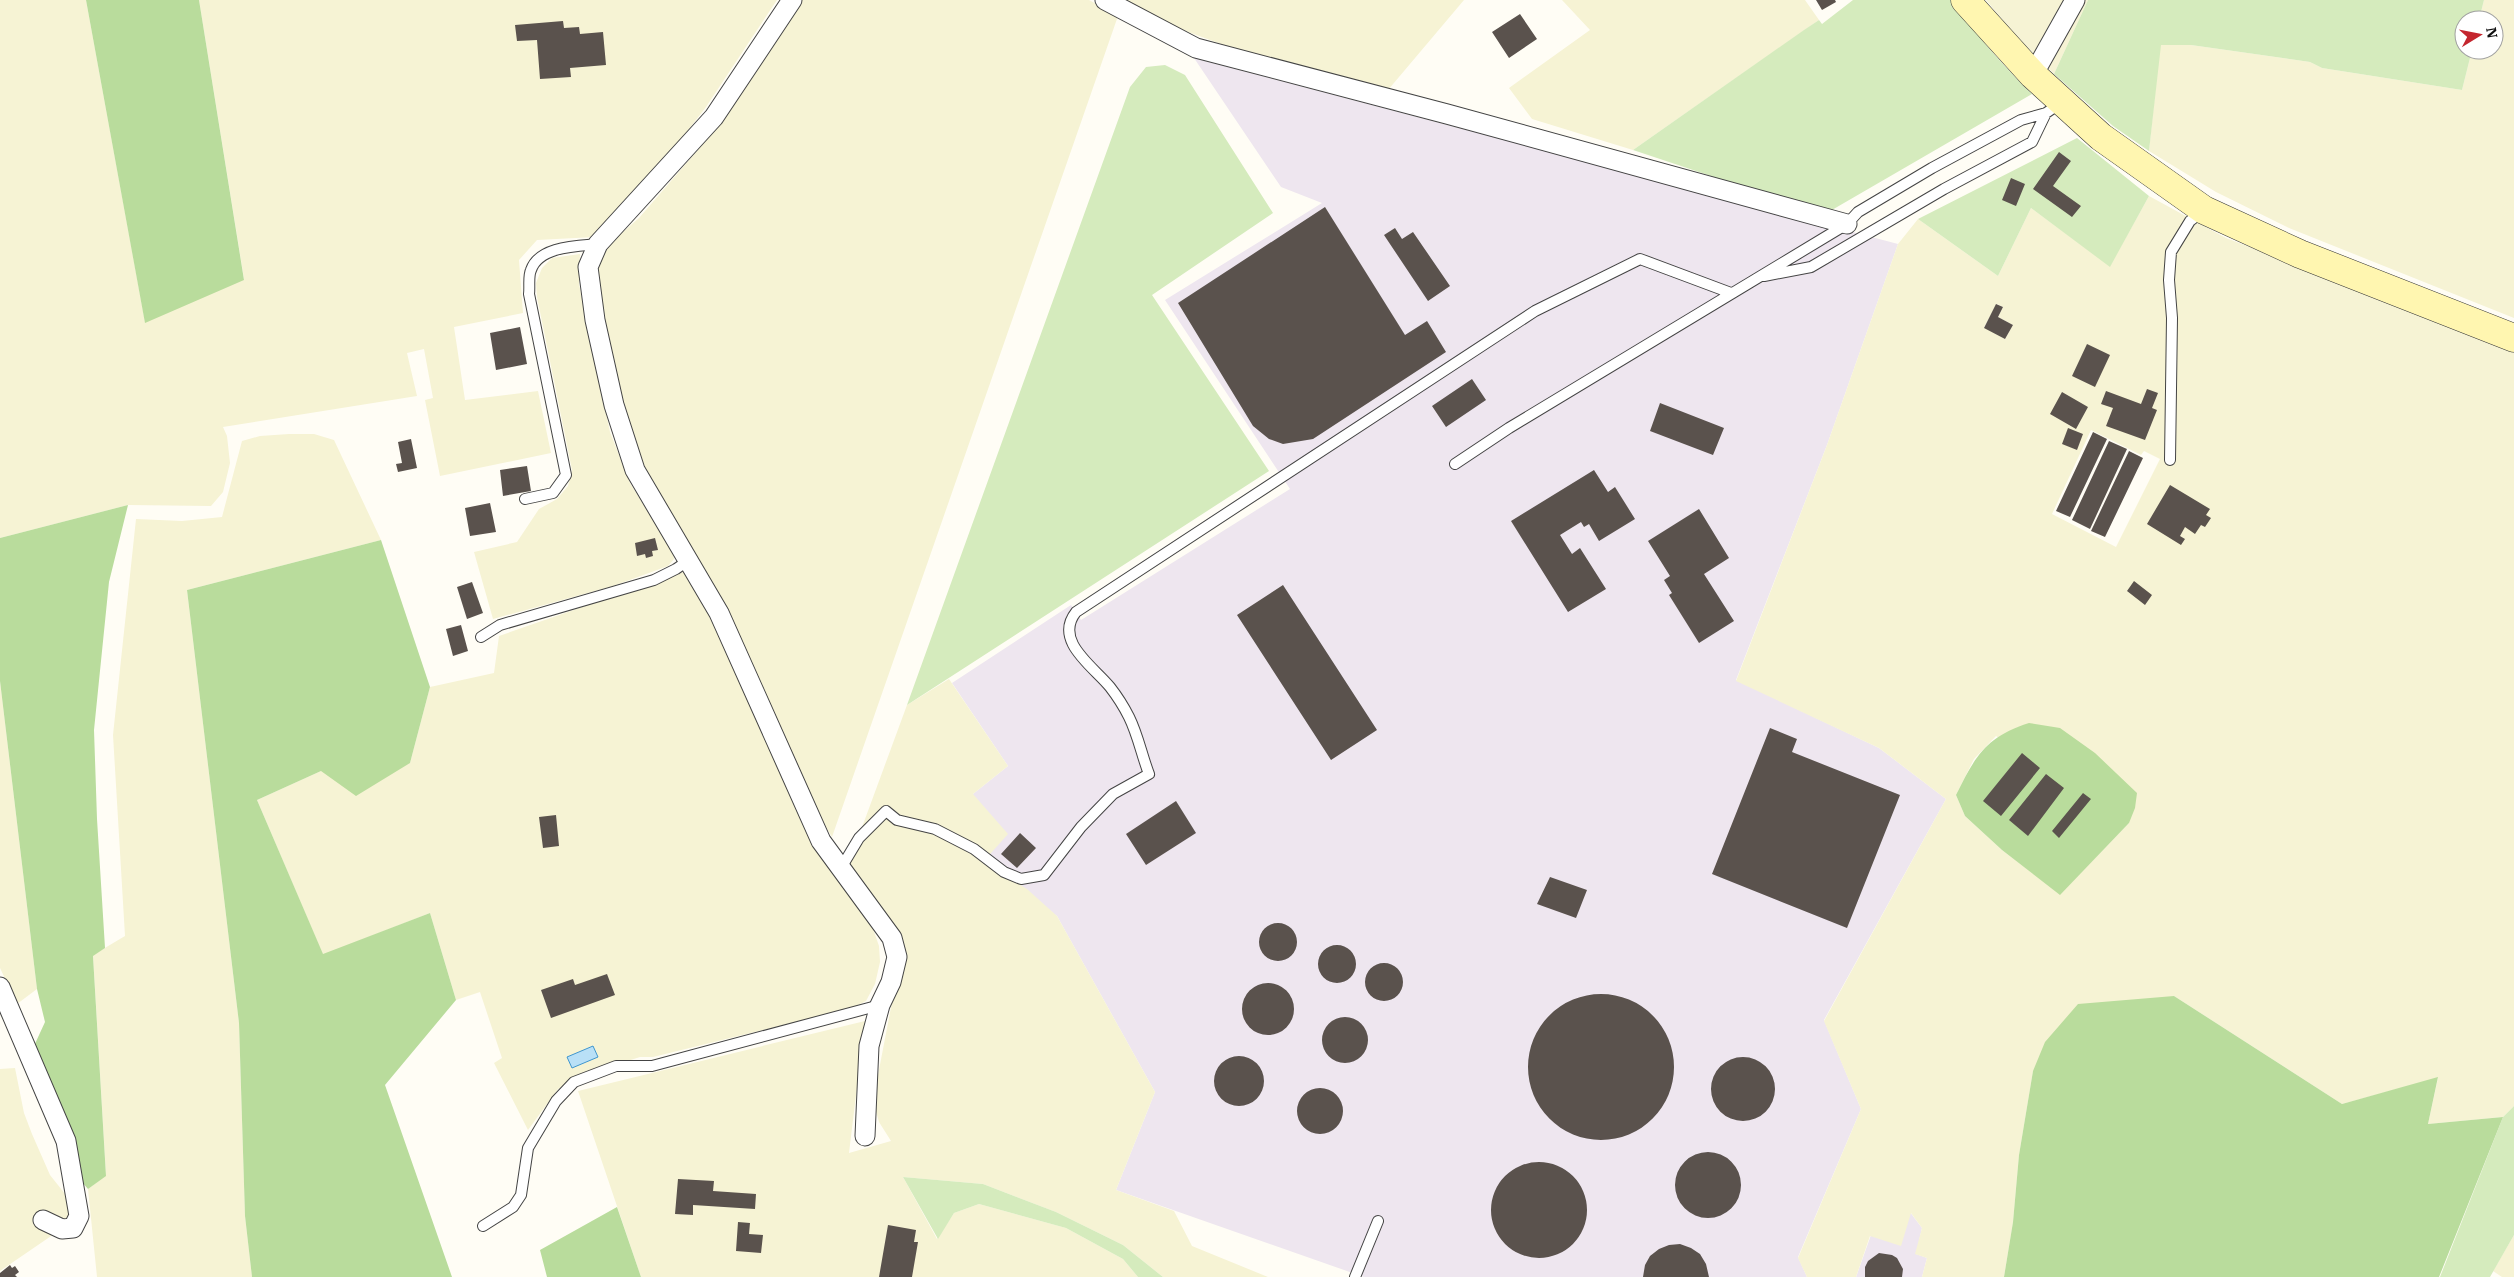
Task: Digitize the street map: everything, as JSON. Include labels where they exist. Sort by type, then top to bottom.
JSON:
[{"type":"street","points":[[792,0],[714,117],[598,244],[588,267],[595,320],[614,405],[635,470],[719,613],[821,841],[892,938],[897,957],[890,982],[880,1005],[869,1046],[865,1136]]},
{"type":"street","points":[[1105,0],[1196,48],[1847,224]]},
{"type":"street","points":[[1965,0],[2033,75],[2054,108],[2102,137],[2204,210],[2300,254],[2514,338]]},
{"type":"street","points":[[2033,75],[2074,0]]},
{"type":"street","points":[[0,986],[66,1141],[76,1196],[79,1216],[72,1228],[62,1229],[42,1220]]},
{"type":"lane","points":[[1455,464],[1509,428],[1847,224],[1858,212],[1932,168],[2021,120],[2054,108]]},
{"type":"lane","points":[[1756,278],[1811,267],[1944,189],[2032,142],[2054,108]]},
{"type":"lane","points":[[2170,460],[2172,318],[2169,280],[2171,252],[2190,221],[2204,210]]},
{"type":"lane","points":[[525,499],[553,494],[566,475],[529,294],[531,269],[544,254],[570,247],[598,244]]},
{"type":"lane","points":[[841,868],[859,838],[886,811],[897,820],[935,828],[974,849],[1004,872],[1021,879],[1044,874],[1081,827],[1113,794],[1150,774],[1129,716],[1110,687],[1073,646],[1069,634],[1070,620],[1076,612],[1535,311],[1640,259],[1731,293]]},
{"type":"lane","points":[[480,637],[500,626],[654,580],[676,570],[689,560]]},
{"type":"lane","points":[[483,1226],[513,1207],[521,1195],[528,1148],[556,1101],[574,1082],[616,1066],[652,1066],[880,1005]]},
{"type":"lane","points":[[1355,1277],[1378,1221]]},
{"type":"shaded area","points":[[0,0],[86,0],[145,322],[244,279],[199,0],[777,0],[706,107],[655,173],[595,237],[537,240],[519,260],[523,313],[454,327],[465,400],[538,391],[551,453],[440,476],[425,400],[433,398],[424,349],[407,353],[417,396],[223,427],[227,436],[230,463],[223,492],[211,506],[128,505],[0,538]]},
{"type":"shaded area","points":[[801,0],[1089,0],[1118,16],[832,837],[807,795],[640,462],[621,405],[596,276],[600,258],[607,246],[639,218],[722,122]]},
{"type":"shaded area","points":[[1125,0],[1464,0],[1388,90],[1296,70],[1164,23]]},
{"type":"shaded area","points":[[1562,0],[1805,0],[1819,20],[1633,150],[1532,119],[1509,88],[1590,30]]},
{"type":"shaded area","points":[[1986,0],[2088,0],[2054,74],[2015,35]]},
{"type":"shaded area","points":[[2484,0],[2514,0],[2514,318],[2289,228],[2216,192],[2149,151],[2160,45],[2191,45],[2310,62],[2322,68],[2462,90],[2470,60],[2504,60],[2504,10],[2482,10]]},
{"type":"shaded area","points":[[1194,58],[1898,244],[1827,445],[1736,680],[1879,748],[1946,799],[1824,1020],[1861,1109],[1798,1257],[1807,1277],[1364,1277],[1116,1190],[1155,1092],[1057,916],[983,861],[973,794],[1008,766],[952,683],[1071,605],[1081,620],[1290,489],[1165,300],[1322,203],[1281,187]]},
{"type":"shaded area","points":[[2149,196],[2226,238],[2440,319],[2514,350],[2514,1106],[2503,1117],[2428,1124],[2438,1078],[2342,1104],[2174,996],[2033,1071],[2019,1155],[2013,1222],[2004,1277],[1922,1277],[1927,1258],[1915,1254],[1922,1228],[1911,1213],[1901,1246],[1870,1236],[1856,1277],[1807,1277],[1798,1258],[1861,1109],[1824,1021],[1946,799],[1879,748],[1736,681],[1827,445],[1898,244],[1918,219],[1998,276],[2031,208],[2110,266]],"holes":[[[1997,304],[2003,307],[1998,317],[2013,325],[2005,339],[1984,327]],[[2091,430],[2141,455],[2144,451],[2160,459],[2116,547],[2052,514]],[[1996,736],[2129,823],[2060,894],[2002,850],[1965,816],[1956,795],[1974,759]]]},
{"type":"shaded area","points":[[580,254],[579,284],[610,432],[630,483],[673,552],[674,559],[668,566],[613,586],[493,619],[474,552],[517,542],[539,509],[557,499],[568,486],[572,470],[537,297],[536,283],[542,268],[552,258]]},
{"type":"shaded area","points":[[314,434],[334,440],[381,540],[187,590],[239,1023],[245,1216],[252,1277],[97,1277],[88,1189],[106,1175],[93,955],[125,936],[113,735],[136,519],[182,521],[222,517],[242,441],[260,436]]},
{"type":"shaded area","points":[[689,570],[742,681],[785,784],[811,836],[871,923],[879,946],[880,962],[875,984],[866,1001],[852,1008],[653,1057],[640,1057],[597,1071],[558,1089],[528,1130],[494,1063],[502,1058],[480,992],[456,1000],[430,913],[323,955],[257,800],[321,771],[410,763],[430,687],[494,673],[499,636]]},
{"type":"shaded area","points":[[949,679],[1008,766],[973,794],[1008,834],[983,862],[1027,889],[1057,916],[1155,1092],[1116,1190],[1174,1211],[1192,1246],[1268,1277],[1163,1277],[1123,1245],[1056,1212],[983,1184],[903,1177],[937,1239],[954,1213],[979,1204],[1066,1228],[1123,1259],[1138,1277],[641,1277],[578,1091],[865,1021],[849,1153],[891,1141],[879,1122],[873,1101],[903,945],[847,868],[907,705]]},
{"type":"shaded area","points":[[0,681],[37,989],[17,1004],[0,968]]},
{"type":"shaded area","points":[[15,1068],[24,1113],[32,1134],[50,1175],[73,1204],[76,1214],[57,1232],[0,1271],[0,1069]]},
{"type":"shaded area","points":[[1910,1212],[1922,1228],[1916,1254],[1927,1258],[1922,1277],[1856,1277],[1871,1235]]},
{"type":"shaded area","points":[[2514,1235],[2514,1277],[2502,1277],[2493,1271]]},
{"type":"green space","points":[[86,0],[199,0],[244,280],[145,323]]},
{"type":"green space","points":[[1853,0],[1951,0],[1990,49],[2032,94],[1825,214],[1633,150],[1804,30],[1819,20],[1822,24]]},
{"type":"green space","points":[[2088,0],[2484,0],[2482,10],[2454,10],[2454,60],[2470,60],[2462,90],[2322,68],[2310,62],[2191,45],[2161,45],[2149,151],[2113,126],[2054,74]]},
{"type":"green space","points":[[1165,65],[1185,75],[1273,213],[1152,295],[1269,471],[907,705],[1130,87],[1146,67]]},
{"type":"green space","points":[[2077,138],[2149,196],[2110,267],[2031,208],[1998,276],[1918,219]]},
{"type":"green space","points":[[128,505],[109,582],[94,730],[105,948],[93,956],[106,1176],[88,1189],[82,1182],[34,1046],[45,1022],[37,989],[0,681],[0,538]]},
{"type":"green space","points":[[381,540],[430,687],[410,763],[356,796],[321,771],[257,800],[323,954],[430,913],[456,1000],[385,1085],[452,1277],[252,1277],[245,1216],[239,1023],[187,590]]},
{"type":"green space","points":[[2029,723],[2060,728],[2095,753],[2137,793],[2135,808],[2129,823],[2060,895],[2002,850],[1965,816],[1956,795],[1969,770],[1983,750],[2002,735]]},
{"type":"green space","points":[[2174,996],[2342,1104],[2438,1077],[2428,1124],[2503,1117],[2439,1277],[2004,1277],[2013,1222],[2019,1155],[2033,1071],[2045,1042],[2078,1004]]},
{"type":"green space","points":[[2514,1106],[2514,1235],[2490,1277],[2440,1277],[2503,1117]]},
{"type":"green space","points":[[903,1177],[983,1184],[1056,1212],[1123,1245],[1163,1277],[1138,1277],[1123,1259],[1066,1228],[979,1204],[954,1213],[938,1239]]},
{"type":"green space","points":[[617,1207],[641,1277],[547,1277],[540,1250]]},
{"type":"water","points":[[593,1046],[598,1057],[572,1068],[567,1057]]},
{"type":"building","points":[[1816,0],[1835,0],[1836,2],[1822,10]]},
{"type":"building","points":[[1520,14],[1537,39],[1509,58],[1492,32]]},
{"type":"building","points":[[563,21],[564,28],[579,27],[580,34],[603,32],[606,65],[570,68],[571,77],[540,79],[537,40],[517,41],[515,25]]},
{"type":"building","points":[[2059,152],[2071,161],[2053,186],[2081,206],[2072,217],[2033,189]]},
{"type":"building","points":[[2011,178],[2025,184],[2016,206],[2002,200]]},
{"type":"building","points":[[1325,207],[1405,335],[1427,321],[1446,352],[1313,439],[1283,444],[1269,439],[1253,426],[1178,303]]},
{"type":"building","points":[[1395,228],[1402,239],[1413,232],[1450,286],[1428,301],[1384,235]]},
{"type":"building","points":[[1996,304],[2003,307],[1998,317],[2013,325],[2005,339],[1984,328]]},
{"type":"building","points":[[520,327],[527,364],[496,370],[490,333]]},
{"type":"building","points":[[2087,344],[2110,355],[2095,387],[2072,376]]},
{"type":"building","points":[[1472,379],[1486,400],[1446,427],[1432,406]]},
{"type":"building","points":[[2147,389],[2158,393],[2152,408],[2157,410],[2145,440],[2106,426],[2113,408],[2101,404],[2106,391],[2141,404]]},
{"type":"building","points":[[2062,392],[2088,407],[2076,429],[2050,414]]},
{"type":"building","points":[[1660,403],[1724,428],[1713,455],[1650,431]]},
{"type":"building","points":[[2068,428],[2083,434],[2077,450],[2062,444]]},
{"type":"building","points":[[2093,432],[2107,439],[2070,517],[2056,511]]},
{"type":"building","points":[[411,439],[417,468],[398,472],[396,464],[402,463],[398,442]]},
{"type":"building","points":[[2109,441],[2127,449],[2090,529],[2072,520]]},
{"type":"building","points":[[2129,451],[2143,458],[2105,537],[2091,531]]},
{"type":"building","points":[[527,466],[531,491],[503,496],[500,470]]},
{"type":"building","points":[[1594,470],[1608,492],[1615,487],[1635,519],[1599,541],[1589,524],[1584,527],[1581,522],[1560,535],[1572,554],[1580,548],[1606,589],[1568,612],[1511,521]]},
{"type":"building","points":[[2170,485],[2210,509],[2206,515],[2211,518],[2205,527],[2201,525],[2195,534],[2185,527],[2180,536],[2185,539],[2181,545],[2147,524]]},
{"type":"building","points":[[490,503],[496,532],[470,536],[465,508]]},
{"type":"building","points":[[1699,509],[1729,558],[1704,574],[1734,621],[1699,643],[1669,595],[1672,593],[1664,580],[1670,576],[1648,541]]},
{"type":"building","points":[[655,538],[658,550],[652,551],[653,556],[646,558],[645,554],[637,556],[635,543]]},
{"type":"building","points":[[2134,581],[2152,595],[2145,605],[2127,591]]},
{"type":"building","points":[[472,582],[483,613],[467,619],[457,587]]},
{"type":"building","points":[[1283,585],[1377,730],[1331,760],[1237,615]]},
{"type":"building","points":[[461,625],[468,651],[453,656],[446,629]]},
{"type":"building","points":[[1770,728],[1797,739],[1792,752],[1900,795],[1847,928],[1712,874]]},
{"type":"building","points":[[2022,753],[2040,768],[2001,816],[1983,801]]},
{"type":"building","points":[[2046,774],[2064,788],[2028,836],[2009,820]]},
{"type":"building","points":[[2083,793],[2091,799],[2059,838],[2052,831]]},
{"type":"building","points":[[1176,801],[1196,833],[1146,865],[1126,834]]},
{"type":"building","points":[[556,815],[559,846],[543,848],[539,817]]},
{"type":"building","points":[[1020,833],[1036,848],[1017,868],[1001,854]]},
{"type":"building","points":[[1550,877],[1587,890],[1576,918],[1537,904]]},
{"type":"building","points":[[1278,923],[1292,928],[1297,942],[1292,956],[1278,961],[1264,956],[1259,942],[1264,928]]},
{"type":"building","points":[[1337,945],[1351,950],[1356,964],[1351,978],[1337,983],[1323,978],[1318,964],[1323,950]]},
{"type":"building","points":[[1384,963],[1391,964],[1397,969],[1402,975],[1402,989],[1397,995],[1391,1000],[1384,1001],[1377,1000],[1371,995],[1366,989],[1365,982],[1366,975],[1371,969],[1377,964]]},
{"type":"building","points":[[607,974],[615,995],[551,1018],[541,990],[573,979],[575,985]]},
{"type":"building","points":[[1263,983],[1273,983],[1287,990],[1294,1004],[1294,1014],[1287,1028],[1273,1035],[1263,1035],[1253,1031],[1246,1024],[1242,1014],[1242,1004],[1246,994],[1253,987]]},
{"type":"building","points":[[1601,994],[1629,999],[1653,1015],[1669,1039],[1674,1067],[1669,1095],[1653,1119],[1629,1135],[1601,1140],[1573,1135],[1549,1119],[1533,1095],[1528,1067],[1533,1039],[1549,1015],[1573,999]]},
{"type":"building","points":[[1350,1017],[1362,1023],[1367,1031],[1367,1049],[1362,1057],[1354,1062],[1340,1063],[1328,1057],[1323,1049],[1322,1035],[1328,1023],[1336,1018]]},
{"type":"building","points":[[1244,1056],[1257,1063],[1263,1071],[1263,1091],[1257,1099],[1249,1105],[1234,1106],[1221,1099],[1215,1091],[1214,1076],[1221,1063],[1229,1057]]},
{"type":"building","points":[[1743,1057],[1761,1063],[1769,1071],[1775,1089],[1769,1107],[1761,1115],[1743,1121],[1725,1115],[1717,1107],[1711,1089],[1717,1071],[1725,1063]]},
{"type":"building","points":[[1320,1088],[1333,1092],[1339,1098],[1343,1111],[1339,1124],[1333,1130],[1320,1134],[1307,1130],[1301,1124],[1297,1111],[1301,1098],[1307,1092]]},
{"type":"building","points":[[1708,1152],[1721,1155],[1731,1162],[1738,1172],[1741,1185],[1738,1198],[1731,1208],[1721,1215],[1708,1218],[1695,1215],[1685,1208],[1678,1198],[1675,1185],[1678,1172],[1685,1162],[1695,1155]]},
{"type":"building","points":[[1539,1162],[1557,1166],[1573,1176],[1583,1192],[1587,1210],[1583,1228],[1573,1244],[1557,1254],[1539,1258],[1521,1254],[1505,1244],[1495,1228],[1491,1210],[1495,1192],[1505,1176],[1521,1166]]},
{"type":"building","points":[[678,1179],[714,1181],[713,1191],[756,1194],[755,1209],[693,1205],[693,1215],[675,1214]]},
{"type":"building","points":[[738,1222],[750,1223],[749,1234],[763,1235],[761,1253],[736,1251]]},
{"type":"building","points":[[888,1225],[916,1230],[914,1242],[918,1242],[912,1277],[879,1277]]},
{"type":"building","points":[[1680,1244],[1700,1254],[1706,1264],[1709,1277],[1643,1277],[1645,1265],[1650,1256],[1659,1249],[1669,1245]]},
{"type":"building","points":[[1879,1253],[1892,1255],[1897,1258],[1903,1269],[1902,1277],[1865,1277],[1865,1267],[1868,1261]]},
{"type":"building","points":[[10,1265],[12,1268],[15,1266],[19,1272],[15,1275],[17,1277],[0,1277],[0,1273]]}]
